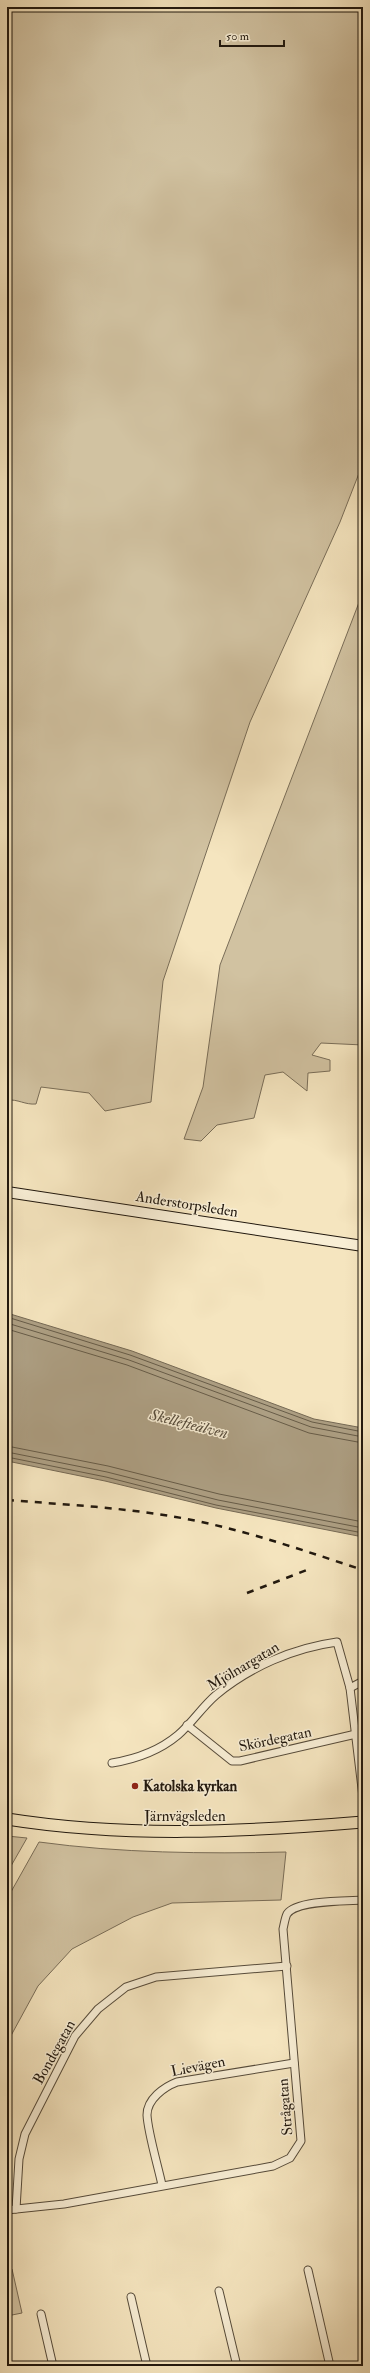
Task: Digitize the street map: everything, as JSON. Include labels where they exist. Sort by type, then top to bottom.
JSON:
[{"type":"main road","name":"Anderstorpsleden","points":[[7,1192],[363,1246]]},
{"type":"main road","name":"Järnvägsleden","points":[[7,1819],[64,1827],[190,1833],[272,1829],[363,1822]]},
{"type":"street","name":"Mjölnargatan","points":[[112,1763],[148,1754],[164,1745],[187,1725],[216,1696],[255,1670],[283,1655],[300,1649],[337,1642],[350,1688]]},
{"type":"street","points":[[363,1681],[350,1688],[363,1797]]},
{"type":"street","name":"Skördegatan","points":[[187,1725],[232,1761],[240,1761],[356,1734]]},
{"type":"street","name":"Strågatan","points":[[7,2210],[64,2204],[273,2166],[290,2158],[301,2141],[284,1929],[287,1914],[294,1908],[308,1904],[363,1900]]},
{"type":"street","name":"Bondegatan","points":[[16,2209],[19,2159],[25,2134],[75,2036],[98,2009],[126,1987],[156,1977],[287,1966]]},
{"type":"street","name":"Lievägen","points":[[162,2185],[147,2114],[152,2101],[165,2086],[177,2082],[294,2063]]},
{"type":"street","points":[[308,2270],[330,2366]]},
{"type":"street","points":[[220,2291],[237,2366]]},
{"type":"street","points":[[131,2298],[147,2366]]},
{"type":"street","points":[[41,2314],[53,2366]]},
{"type":"shaded area","points":[[7,7],[363,7],[363,463],[340,522],[250,722],[163,981],[151,1102],[105,1111],[89,1093],[41,1087],[36,1104],[7,1100]]},
{"type":"shaded area","points":[[363,592],[363,1045],[321,1043],[312,1055],[330,1060],[330,1071],[308,1073],[307,1091],[283,1072],[265,1075],[254,1118],[217,1125],[201,1141],[184,1139],[203,1087],[220,965]]},
{"type":"shaded area","points":[[7,1836],[27,1838],[7,1873]]},
{"type":"shaded area","points":[[39,1842],[131,1851],[225,1853],[286,1852],[281,1900],[172,1903],[133,1917],[72,1949],[38,1986],[7,2043],[7,1899]]},
{"type":"shaded area","points":[[12,2269],[22,2313],[7,2316],[7,2271]]},
{"type":"water","name":"Skellefteälven","points":[[7,1313],[132,1351],[314,1419],[363,1428],[363,1537],[216,1508],[105,1481],[7,1461]]},
{"type":"railway","points":[[7,1500],[126,1510],[197,1521],[260,1537],[363,1570]]},
{"type":"railway","points":[[247,1593],[307,1570]]},
{"type":"place","name":"Katolska kyrkan","points":[[135,1786]]}]
